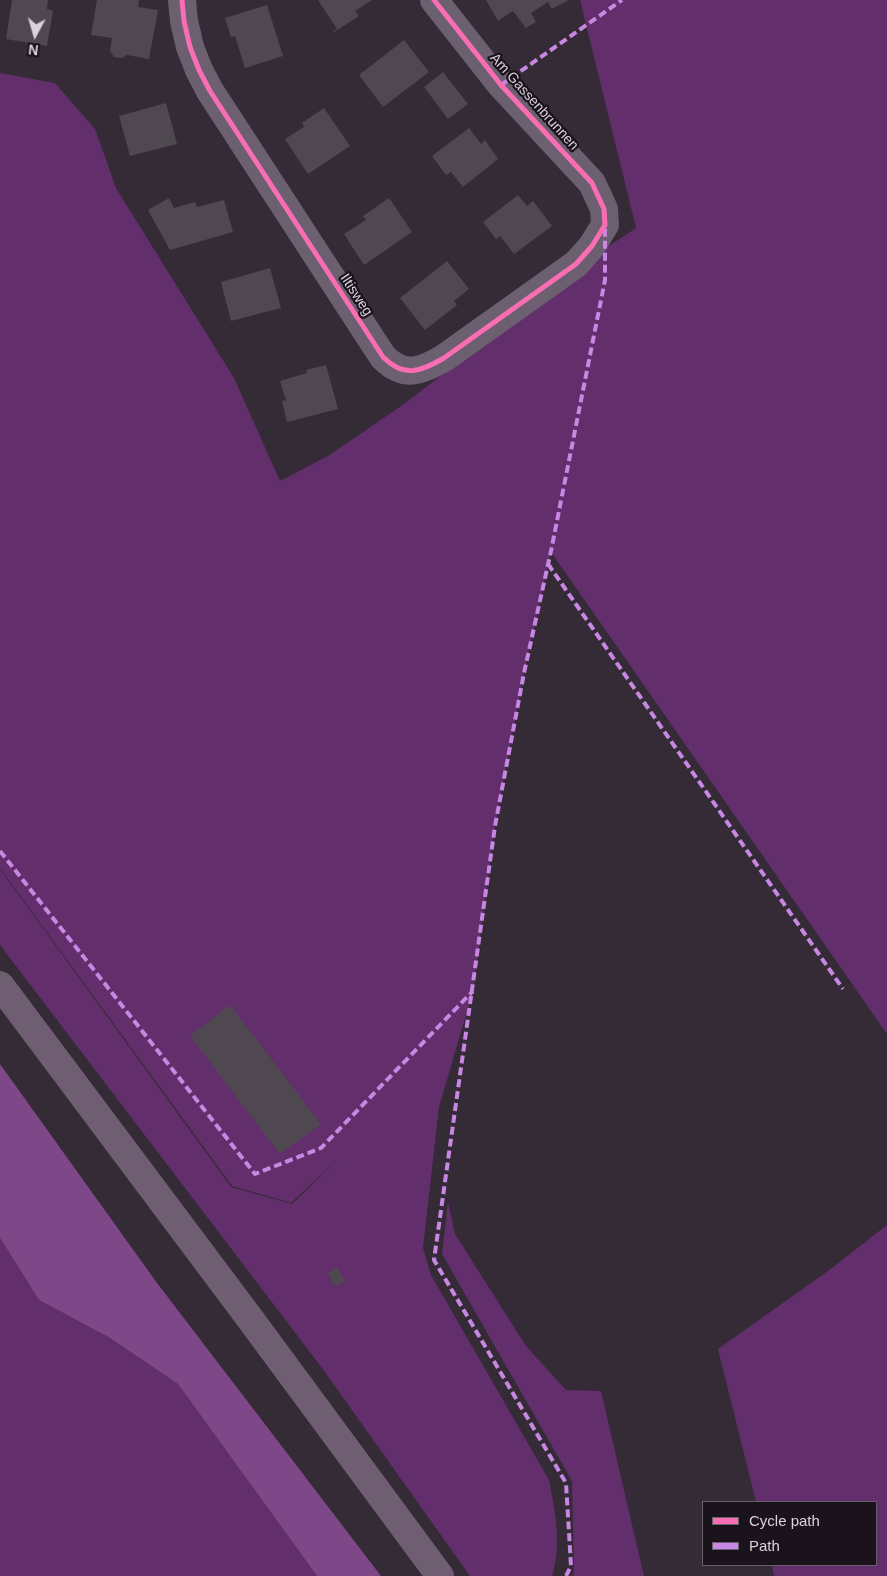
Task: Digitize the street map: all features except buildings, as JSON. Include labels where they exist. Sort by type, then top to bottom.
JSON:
[{"type":"main road","points":[[0,985],[252,1320],[440,1576]]},
{"type":"street","name":"Iltisweg","points":[[182,0],[184,21],[190,47],[210,92],[378,350],[391,365],[402,370],[414,371],[431,366],[444,358],[576,264],[592,246],[605,225]]},
{"type":"street","name":"Am Gassenbrunnen","points":[[434,0],[501,85],[592,183],[604,210],[605,225]]},
{"type":"shaded area","points":[[580,0],[887,0],[887,1034],[551,552],[524,673],[495,826],[473,991],[439,1107],[423,1248],[431,1275],[549,1480],[555,1516],[557,1553],[552,1576],[470,1576],[322,1368],[0,945],[0,869],[231,1187],[292,1204],[339,1158],[291,1203],[232,1186],[0,868],[0,73],[55,83],[95,129],[116,188],[234,378],[280,481],[328,456],[404,404],[606,248],[636,228]]},
{"type":"shaded area","points":[[0,1064],[157,1283],[381,1576],[317,1576],[178,1384],[110,1338],[39,1300],[0,1238]]},
{"type":"shaded area","points":[[448,1202],[455,1234],[526,1346],[566,1390],[601,1391],[644,1576],[573,1576],[572,1481],[442,1254]]},
{"type":"shaded area","points":[[887,1225],[887,1576],[774,1576],[772,1566],[877,1566],[877,1501],[756,1501],[718,1349],[828,1271]]},
{"type":"shaded area","points":[[0,1238],[39,1300],[110,1338],[178,1384],[317,1576],[0,1576]]},
{"type":"marked path","points":[[501,85],[622,0]]},
{"type":"marked path","points":[[566,1576],[571,1566],[566,1483],[434,1260],[495,826],[524,673],[551,551],[605,280],[605,228]]},
{"type":"marked path","points":[[548,564],[843,989]]},
{"type":"marked path","points":[[0,851],[255,1174],[321,1148],[473,991]]},
{"type":"cycle path","points":[[182,0],[184,21],[190,47],[210,91],[383,357],[398,368],[412,371],[427,367],[444,358],[576,264],[592,246],[605,225],[604,209],[592,183],[501,85],[434,0]]}]
